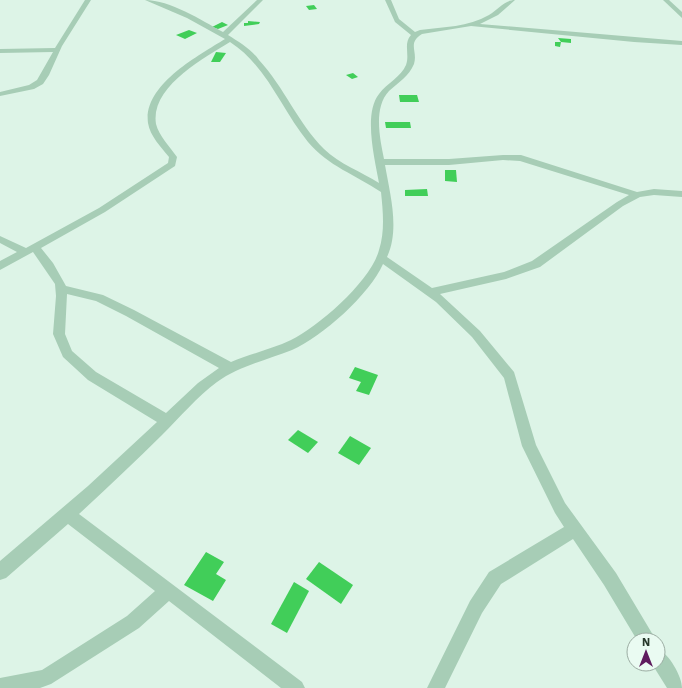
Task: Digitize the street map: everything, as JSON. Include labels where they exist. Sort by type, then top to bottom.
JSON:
[{"type":"street","points":[[0,94],[31,87],[40,82],[57,50],[88,0]]},
{"type":"street","points":[[148,0],[175,10],[226,38],[255,59],[284,99],[300,125],[321,152],[335,162],[385,191]]},
{"type":"street","points":[[0,266],[102,210],[172,164],[173,158],[156,134],[152,123],[154,102],[162,90],[192,62],[226,38],[260,0]]},
{"type":"street","points":[[388,0],[391,12],[397,21],[415,35]]},
{"type":"street","points":[[0,572],[121,465],[216,375],[303,339],[323,324],[367,283],[383,259],[388,226],[385,191],[380,162],[376,110],[380,96],[406,73],[411,62],[411,40],[415,35],[420,32],[469,25],[490,17],[512,0]]},
{"type":"street","points":[[666,0],[682,16]]},
{"type":"street","points":[[469,25],[498,29],[555,32],[599,38],[682,43]]},
{"type":"street","points":[[0,52],[57,50]]},
{"type":"street","points":[[380,162],[442,163],[475,161],[509,156],[521,158],[637,195]]},
{"type":"street","points":[[430,292],[506,275],[536,264],[620,204],[637,195],[654,192],[682,194]]},
{"type":"street","points":[[0,239],[30,250],[49,266],[61,288],[62,296],[59,334],[67,354],[92,376],[167,421]]},
{"type":"street","points":[[383,259],[440,299],[476,334],[510,376],[529,446],[560,508],[610,579],[642,632]]},
{"type":"street","points":[[61,288],[98,298],[130,313],[230,368]]},
{"type":"street","points":[[67,514],[296,688]]},
{"type":"street","points":[[436,688],[476,607],[496,578],[575,529]]},
{"type":"street","points":[[0,687],[45,678],[133,622],[168,591]]},
{"type":"street","points":[[666,671],[677,688]]},
{"type":"building","points":[[314,5],[317,9],[309,10],[306,6]]},
{"type":"building","points":[[248,21],[260,22],[259,24],[244,26],[244,23],[248,23]]},
{"type":"building","points":[[222,22],[228,25],[218,29],[212,27]]},
{"type":"building","points":[[189,30],[197,33],[185,39],[176,35]]},
{"type":"building","points":[[558,38],[571,39],[571,43],[561,42]]},
{"type":"building","points":[[555,42],[561,42],[560,47],[555,46]]},
{"type":"building","points":[[216,52],[226,53],[220,62],[211,62]]},
{"type":"building","points":[[353,73],[358,77],[352,79],[346,75]]},
{"type":"building","points":[[399,95],[417,95],[419,102],[400,102]]},
{"type":"building","points":[[385,122],[410,122],[411,128],[386,128]]},
{"type":"building","points":[[445,170],[456,170],[457,182],[445,181]]},
{"type":"building","points":[[427,189],[428,196],[405,196],[405,190]]},
{"type":"building","points":[[355,367],[378,375],[369,395],[356,391],[361,382],[349,378]]},
{"type":"building","points":[[298,430],[318,442],[308,453],[288,440]]},
{"type":"building","points":[[350,436],[371,448],[359,465],[338,453]]},
{"type":"building","points":[[206,552],[224,562],[216,574],[226,580],[213,601],[184,585]]},
{"type":"building","points":[[319,562],[353,585],[341,604],[306,579]]},
{"type":"building","points":[[294,582],[309,591],[287,633],[271,624]]}]
